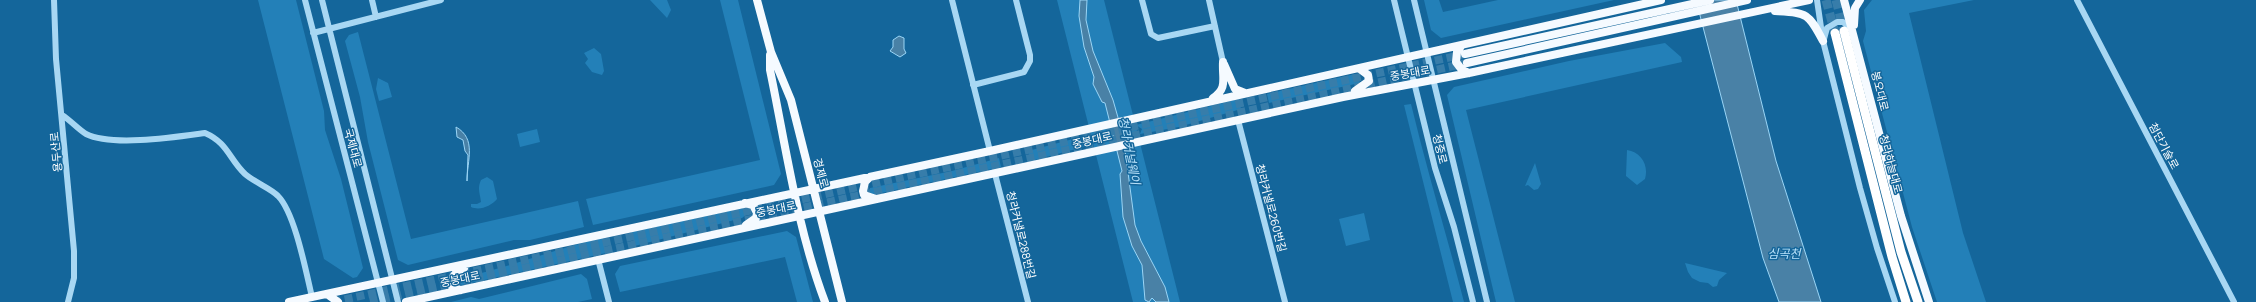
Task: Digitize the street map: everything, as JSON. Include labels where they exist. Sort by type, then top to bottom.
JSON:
[{"type":"highway","name":"청라하늘대로","points":[[1844,31],[1901,252],[1918,302]]},
{"type":"highway","name":"청라하늘대로","points":[[1835,33],[1892,257],[1906,302]]},
{"type":"main road","name":"경제로","points":[[757,0],[770,52],[791,100],[842,302]]},
{"type":"main road","name":"중봉대로","points":[[289,302],[1087,130],[1209,101],[1661,0]]},
{"type":"main road","points":[[1467,63],[1672,12],[1710,0]]},
{"type":"main road","points":[[1465,54],[1672,12],[1747,0]]},
{"type":"main road","name":"중봉대로","points":[[406,302],[740,228],[995,174],[1092,151],[1343,96],[1469,73],[1809,0]]},
{"type":"main road","name":"봉오대로","points":[[1844,0],[1854,32],[1901,216],[1929,302]]},
{"type":"main road","points":[[1854,32],[1855,8],[1860,0]]},
{"type":"main road","points":[[1766,10],[1799,12],[1807,15],[1823,41]]},
{"type":"main road","points":[[1462,45],[1455,57],[1456,62],[1462,70],[1469,73]]},
{"type":"main road","name":"경제로","points":[[770,52],[770,70],[800,215],[817,281],[826,302]]},
{"type":"main road","points":[[1223,62],[1235,89],[1246,93]]},
{"type":"main road","points":[[1209,101],[1222,91],[1223,62]]},
{"type":"main road","points":[[1343,96],[1359,90],[1369,81],[1368,75],[1360,68]]},
{"type":"main road","points":[[870,177],[865,182],[863,191],[864,195],[876,199]]},
{"type":"main road","points":[[740,228],[752,222],[757,213],[753,205],[744,203]]},
{"type":"main road","points":[[460,290],[452,287],[451,279],[456,273],[474,263]]},
{"type":"main road","points":[[327,294],[338,302]]},
{"type":"street","name":"용두산로","points":[[54,0],[56,59],[74,251],[74,278],[68,302]]},
{"type":"street","name":"국제대로","points":[[305,0],[383,302]]},
{"type":"street","name":"국제대로","points":[[322,0],[398,302]]},
{"type":"street","points":[[372,0],[376,17]]},
{"type":"street","points":[[314,33],[441,0]]},
{"type":"street","points":[[952,0],[990,151]]},
{"type":"street","points":[[973,85],[1024,72],[1029,66],[1030,55],[1016,0]]},
{"type":"street","points":[[1142,0],[1151,34],[1158,38],[1215,26]]},
{"type":"street","points":[[1209,0],[1223,62]]},
{"type":"street","name":"청중로","points":[[1394,0],[1438,180],[1454,227],[1473,302]]},
{"type":"street","name":"청중로","points":[[1414,0],[1428,52],[1487,302]]},
{"type":"street","points":[[1816,0],[1823,41],[1876,248],[1895,302]]},
{"type":"street","name":"첨단기술로","points":[[2077,0],[2234,302]]},
{"type":"street","points":[[1823,41],[1827,28],[1837,22],[1843,22],[1854,32]]},
{"type":"street","points":[[62,115],[85,133],[98,138],[116,140],[205,133],[217,138],[244,173],[261,186],[278,196],[290,218],[312,297]]},
{"type":"street","name":"청라커낼로260번길","points":[[1238,120],[1285,302]]},
{"type":"street","name":"청라커낼로288번길","points":[[995,174],[1028,302]]},
{"type":"street","points":[[598,259],[609,302]]},
{"type":"shaded area","points":[[258,0],[296,0],[324,111],[325,130],[341,179],[363,268],[357,277],[353,278],[324,259]]},
{"type":"shaded area","points":[[650,0],[667,0],[671,10],[667,18]]},
{"type":"shaded area","points":[[720,0],[738,0],[781,174],[774,185],[593,225],[586,199],[760,160]]},
{"type":"shaded area","points":[[1057,0],[1104,0],[1180,302],[1133,302]]},
{"type":"shaded area","points":[[1424,0],[1439,0],[1443,12],[1498,0],[1614,0],[1441,38],[1431,30]]},
{"type":"shaded area","points":[[1872,0],[1974,0],[1909,13],[1963,233],[1986,302],[1937,302],[1912,227],[1863,41],[1866,31],[1864,10]]},
{"type":"shaded area","points":[[358,32],[411,239],[578,201],[584,227],[530,240],[514,240],[408,265],[398,260],[368,142],[360,97],[345,41],[349,35]]},
{"type":"shaded area","points":[[1665,43],[1681,57],[1682,62],[1466,110],[1515,302],[1496,302],[1447,95],[1454,87],[1569,61]]},
{"type":"shaded area","points":[[594,48],[601,54],[604,71],[602,75],[592,72],[585,63],[588,59],[584,53]]},
{"type":"shaded area","points":[[1355,74],[1361,78],[1359,83],[1269,103],[1267,94]]},
{"type":"shaded area","points":[[378,78],[388,83],[392,97],[379,101],[376,89]]},
{"type":"shaded area","points":[[1239,99],[1241,109],[1179,127],[1140,134],[1142,129],[1136,125]]},
{"type":"shaded area","points":[[1411,104],[1464,302],[1453,302],[1404,105]]},
{"type":"shaded area","points":[[537,129],[540,142],[520,147],[517,134]]},
{"type":"shaded area","points":[[1088,135],[1085,142],[1091,145],[1031,161],[1028,151]]},
{"type":"shaded area","points":[[1627,150],[1640,156],[1645,164],[1645,179],[1637,185],[1626,176]]},
{"type":"shaded area","points":[[999,158],[1001,167],[872,195],[869,192],[870,188],[952,171]]},
{"type":"shaded area","points":[[1535,163],[1541,184],[1538,189],[1534,190],[1528,185],[1525,186]]},
{"type":"shaded area","points":[[487,177],[493,181],[497,199],[492,204],[485,207],[471,207],[471,204],[481,202],[479,186],[481,180]]},
{"type":"shaded area","points":[[744,208],[747,210],[747,214],[742,218],[635,246],[631,232]]},
{"type":"shaded area","points":[[1364,213],[1370,240],[1346,246],[1339,219]]},
{"type":"shaded area","points":[[787,231],[796,237],[813,302],[797,302],[785,257],[620,292],[615,274],[620,266]]},
{"type":"shaded area","points":[[603,238],[606,253],[462,285],[458,283],[460,278]]},
{"type":"shaded area","points":[[1685,263],[1727,273],[1719,280],[1717,286],[1713,287],[1708,283],[1700,282],[1692,278]]},
{"type":"shaded area","points":[[581,274],[587,279],[592,299],[578,302],[451,302],[471,297],[479,299]]},
{"type":"water","points":[[1080,0],[1087,0],[1086,20],[1093,51],[1113,100],[1123,135],[1135,225],[1141,241],[1165,287],[1169,302],[1156,302],[1152,298],[1149,302],[1145,300],[1142,265],[1132,246],[1123,217],[1120,174],[1122,171],[1105,103],[1102,102],[1093,84],[1094,77],[1084,47],[1079,16]]},
{"type":"water","name":"심곡천","points":[[1696,0],[1736,0],[1776,161],[1821,302],[1779,302],[1763,258]]},
{"type":"water","points":[[899,36],[904,38],[904,49],[906,53],[900,57],[890,51],[893,47],[893,40]]},
{"type":"water","points":[[456,127],[463,132],[469,144],[467,170],[468,155],[465,151],[463,140],[457,137]]},
{"type":"tunnel","points":[[1826,0],[1835,33]]},
{"type":"tunnel","points":[[1836,0],[1844,31]]},
{"type":"tunnel","points":[[333,302],[1465,54]]},
{"type":"tunnel","points":[[370,302],[1467,63]]},
{"type":"water label","name":"청라 커널웨이","points":[[1129,151]]}]
